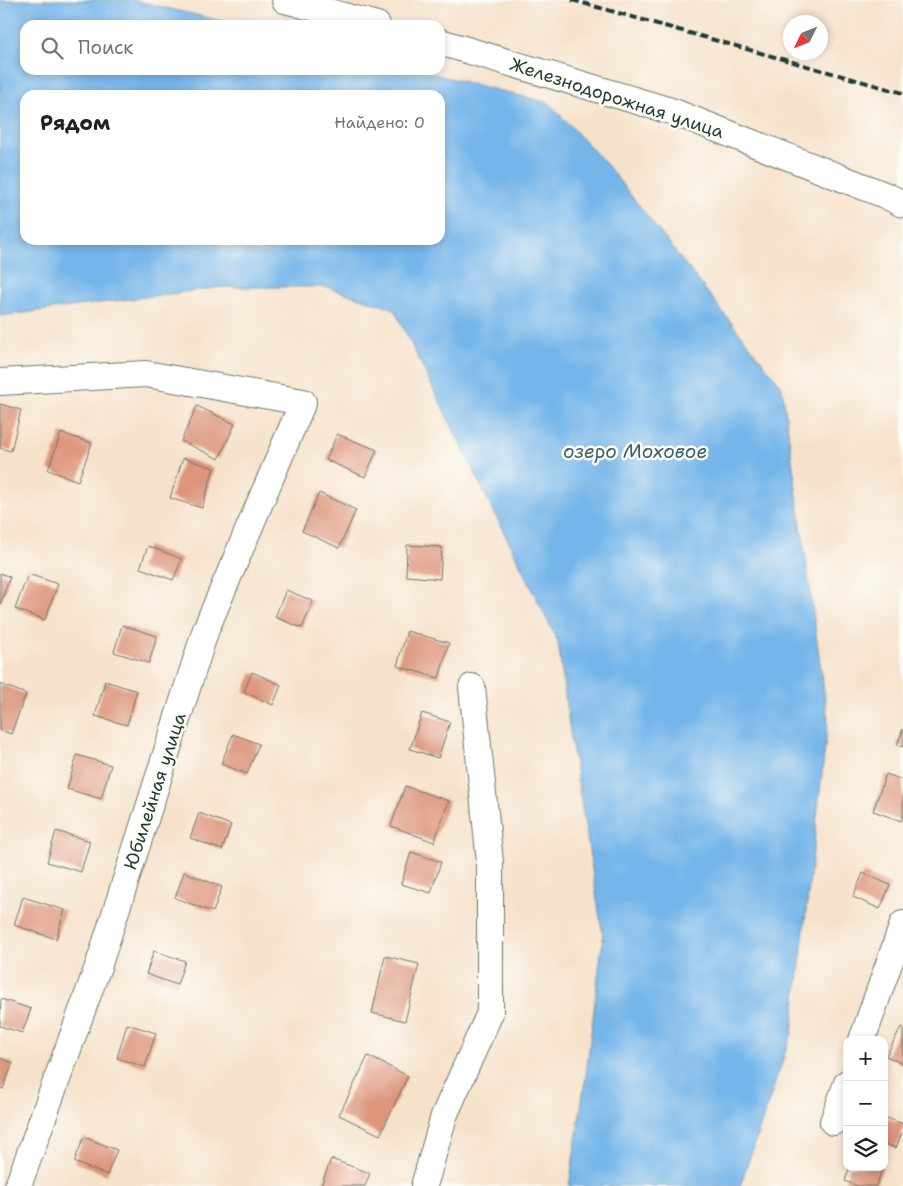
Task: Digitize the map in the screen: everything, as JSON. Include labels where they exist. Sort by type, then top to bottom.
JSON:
[{"type":"street","points":[[285,0],[359,20]]},
{"type":"street","name":"Железнодорожная улица","points":[[445,43],[674,112],[903,204]]},
{"type":"street","name":"Юбилейная улица","points":[[0,382],[146,374],[303,402],[206,629],[100,964],[18,1186]]},
{"type":"street","points":[[424,1186],[444,1116],[490,1013],[490,862],[472,687]]},
{"type":"street","points":[[863,1036],[903,924]]},
{"type":"street","points":[[833,1122],[843,1095]]},
{"type":"water","name":"озеро Моховое","points":[[0,0],[132,0],[218,20],[20,20],[20,75],[438,75],[549,103],[607,165],[782,387],[828,721],[792,1033],[740,1186],[569,1186],[586,1074],[603,937],[571,739],[558,642],[394,309],[326,287],[223,287],[0,316]]},
{"type":"building","points":[[0,404],[21,410],[11,451],[0,448]]},
{"type":"building","points":[[197,406],[235,424],[219,459],[181,441]]},
{"type":"building","points":[[61,433],[92,443],[78,481],[48,470]]},
{"type":"building","points":[[337,434],[377,450],[365,477],[326,460]]},
{"type":"building","points":[[183,458],[214,468],[202,508],[170,498]]},
{"type":"building","points":[[319,493],[356,510],[339,548],[302,531]]},
{"type":"building","points":[[407,545],[442,547],[440,579],[406,576]]},
{"type":"building","points":[[148,546],[182,559],[173,580],[140,568]]},
{"type":"building","points":[[0,573],[10,577],[0,605]]},
{"type":"building","points":[[28,574],[58,584],[45,620],[15,609]]},
{"type":"building","points":[[286,590],[313,601],[302,628],[275,617]]},
{"type":"building","points":[[122,625],[157,636],[149,663],[114,652]]},
{"type":"building","points":[[407,631],[449,643],[439,678],[397,666]]},
{"type":"building","points":[[252,672],[281,685],[273,705],[244,692]]},
{"type":"building","points":[[105,681],[137,691],[127,725],[95,716]]},
{"type":"building","points":[[0,684],[26,694],[11,734],[0,730]]},
{"type":"building","points":[[422,713],[450,722],[438,758],[410,749]]},
{"type":"building","points":[[903,729],[903,747],[897,745]]},
{"type":"building","points":[[233,734],[259,744],[247,774],[221,764]]},
{"type":"building","points":[[77,755],[111,765],[101,799],[67,789]]},
{"type":"building","points":[[886,774],[903,780],[903,816],[901,821],[873,811]]},
{"type":"building","points":[[405,786],[449,801],[434,842],[391,826]]},
{"type":"building","points":[[199,813],[231,825],[222,850],[190,838]]},
{"type":"building","points":[[56,831],[90,841],[81,872],[47,862]]},
{"type":"building","points":[[411,852],[441,862],[431,893],[401,884]]},
{"type":"building","points":[[184,872],[222,887],[213,912],[175,898]]},
{"type":"building","points":[[863,873],[890,885],[880,909],[853,897]]},
{"type":"building","points":[[23,897],[65,910],[56,939],[14,925]]},
{"type":"building","points":[[154,951],[185,961],[177,985],[146,974]]},
{"type":"building","points":[[385,956],[419,964],[405,1021],[372,1013]]},
{"type":"building","points":[[1,999],[31,1009],[22,1033],[0,1026]]},
{"type":"building","points":[[127,1024],[156,1033],[145,1067],[117,1058]]},
{"type":"building","points":[[901,1027],[903,1028],[903,1064],[888,1057],[888,1052]]},
{"type":"building","points":[[368,1056],[408,1076],[380,1135],[339,1115]]},
{"type":"building","points":[[0,1058],[13,1063],[3,1089],[0,1088]]},
{"type":"building","points":[[888,1118],[903,1124],[903,1130],[896,1148],[888,1145]]},
{"type":"building","points":[[84,1137],[117,1150],[107,1175],[74,1162]]},
{"type":"building","points":[[331,1159],[370,1173],[365,1186],[321,1186]]},
{"type":"building","points":[[849,1171],[882,1171],[876,1186],[858,1186],[845,1181]]},
{"type":"railway","points":[[572,0],[903,93]]}]
